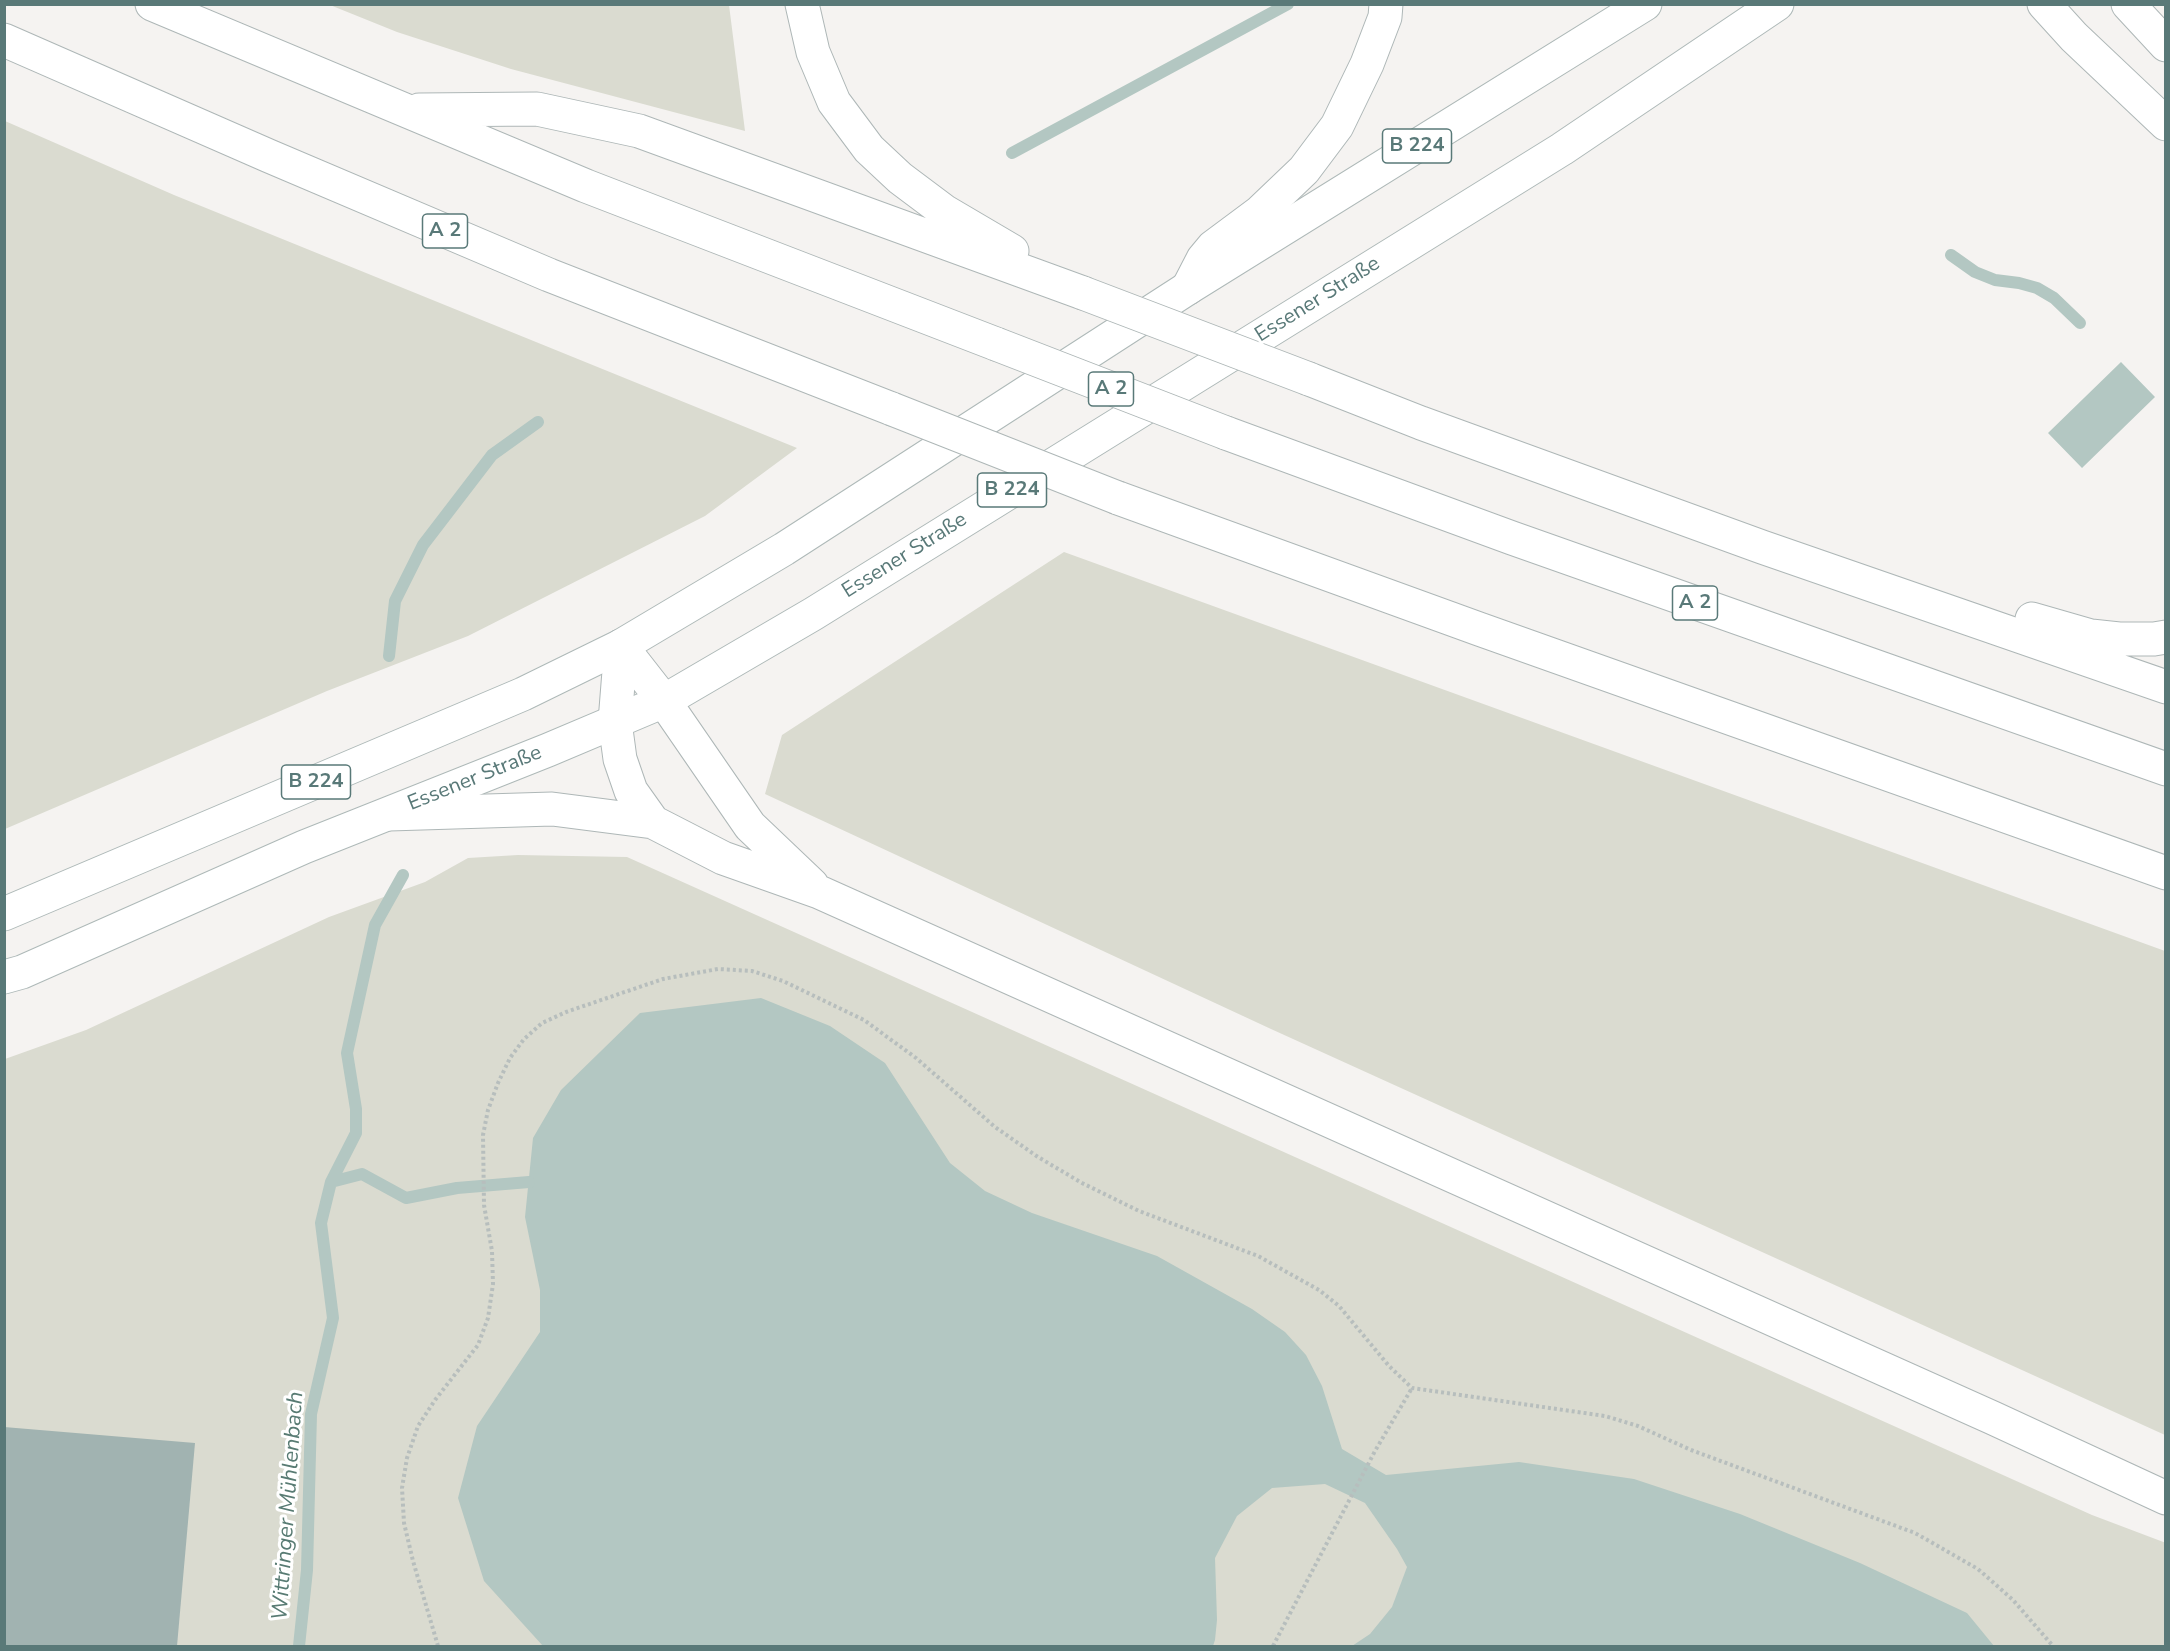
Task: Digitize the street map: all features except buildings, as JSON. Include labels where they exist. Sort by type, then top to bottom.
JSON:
[{"type":"main road","name":"A 2","points":[[152,4],[586,186],[1226,433],[1523,542],[2166,769]]},
{"type":"main road","points":[[802,4],[813,52],[834,102],[869,149],[900,178],[944,212],[1083,293]]},
{"type":"main road","points":[[1188,288],[1203,259],[1213,247],[1260,212],[1304,170],[1337,126],[1367,64],[1385,17],[1386,4]]},
{"type":"main road","name":"B 224","points":[[4,914],[523,694],[621,646],[784,549],[1188,288],[1645,4]]},
{"type":"main road","name":"Essener Straße","points":[[4,977],[22,972],[304,847],[664,701],[813,614],[1562,149],[1777,4]]},
{"type":"main road","points":[[2044,4],[2074,37],[2166,124]]},
{"type":"main road","points":[[2128,4],[2166,45]]},
{"type":"main road","name":"A 2","points":[[4,39],[268,156],[549,275],[1118,498],[2166,873]]},
{"type":"main road","points":[[405,110],[537,110],[639,131],[1083,293],[1421,423],[1762,547],[2166,687]]},
{"type":"main road","points":[[1762,547],[1798,541],[2002,611],[2091,636],[2119,639],[2166,637]]},
{"type":"main road","points":[[621,646],[664,701],[750,826],[819,892]]},
{"type":"main road","points":[[621,646],[615,722],[620,759],[631,791],[653,822]]},
{"type":"main road","points":[[388,814],[552,809],[653,822],[723,858],[819,892],[1982,1413],[2166,1498]]},
{"type":"path","points":[[438,1647],[428,1618],[404,1523],[402,1488],[406,1458],[418,1426],[435,1400],[478,1345],[488,1318],[493,1284],[492,1251],[484,1205],[483,1135],[488,1110],[495,1092],[510,1058],[524,1039],[542,1023],[566,1012],[663,979],[718,969],[752,971],[783,981],[864,1020],[916,1058],[995,1127],[1082,1184],[1139,1211],[1258,1256],[1319,1290],[1339,1306],[1389,1366],[1412,1388],[1605,1416],[1638,1426],[1691,1450],[1915,1533],[1978,1569],[2013,1600],[2053,1647]]},
{"type":"path","points":[[1273,1647],[1376,1450],[1412,1388]]},
{"type":"shaded area","points":[[330,5],[729,5],[745,131],[511,69],[397,32]]},
{"type":"shaded area","points":[[5,121],[174,195],[797,448],[705,516],[468,636],[327,691],[5,829]]},
{"type":"shaded area","points":[[2121,362],[2155,397],[2082,468],[2048,433]]},
{"type":"shaded area","points":[[1064,552],[2165,951],[2165,1435],[1271,1029],[765,794],[782,735]]},
{"type":"shaded area","points":[[518,855],[627,857],[2092,1515],[2166,1543],[2165,1646],[5,1646],[5,1059],[86,1030],[329,917],[425,882],[468,858]]},
{"type":"shaded area","points":[[761,998],[830,1026],[885,1063],[950,1163],[985,1191],[1032,1213],[1157,1256],[1252,1309],[1285,1332],[1306,1355],[1322,1386],[1342,1449],[1386,1475],[1519,1462],[1634,1479],[1740,1514],[1860,1563],[1967,1613],[1994,1646],[1352,1646],[1370,1634],[1392,1607],[1407,1567],[1365,1503],[1325,1484],[1272,1488],[1237,1516],[1215,1558],[1217,1620],[1213,1646],[543,1646],[484,1581],[458,1498],[477,1426],[540,1332],[540,1290],[525,1217],[533,1138],[561,1090],[640,1013]]},
{"type":"waterway","points":[[1012,153],[1288,4]]},
{"type":"waterway","points":[[1951,255],[1975,272],[1995,280],[2037,288],[2054,298],[2080,323]]},
{"type":"waterway","points":[[389,656],[395,601],[423,545],[492,455],[538,422]]},
{"type":"waterway","points":[[331,1182],[356,1133],[356,1109],[347,1053],[375,925],[403,875]]},
{"type":"waterway","name":"Wittringer Mühlenbach","points":[[299,1646],[307,1570],[311,1414],[333,1318],[321,1223],[331,1182],[362,1174],[406,1198],[457,1188],[529,1182]]}]
